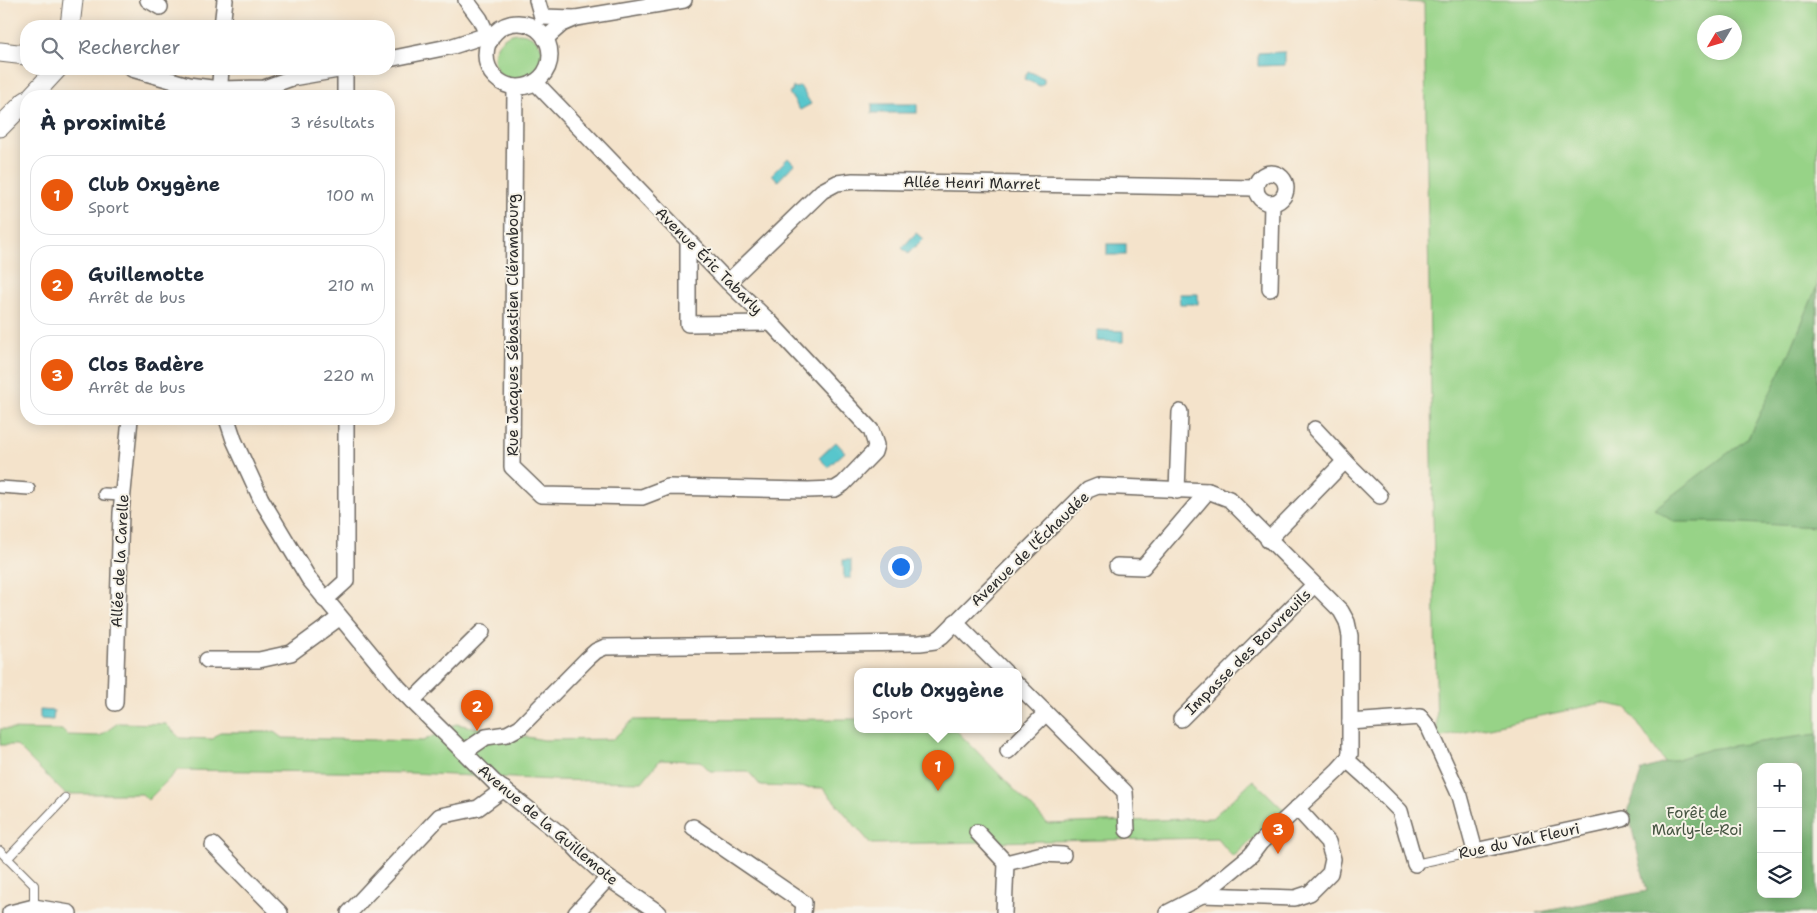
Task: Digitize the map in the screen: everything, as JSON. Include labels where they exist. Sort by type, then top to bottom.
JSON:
[{"type":"street","points":[[70,20],[72,0]]},
{"type":"street","points":[[223,20],[227,0]]},
{"type":"street","points":[[466,0],[501,28]]},
{"type":"street","points":[[466,0],[480,20],[490,41]]},
{"type":"street","points":[[520,24],[531,0]]},
{"type":"street","points":[[537,0],[541,28],[549,48],[550,58],[547,67],[542,76],[526,86],[515,87],[499,80],[492,74],[486,57],[490,41],[501,28],[510,24],[541,28],[562,24],[576,18]]},
{"type":"street","points":[[541,28],[576,18],[677,1]]},
{"type":"street","points":[[395,58],[453,46],[481,37],[490,41]]},
{"type":"street","points":[[453,46],[468,49],[486,57]]},
{"type":"street","points":[[0,52],[20,54]]},
{"type":"street","points":[[37,90],[51,75]]},
{"type":"street","points":[[153,75],[207,90]]},
{"type":"street","points":[[219,90],[220,75]]},
{"type":"street","points":[[246,90],[264,88],[292,78],[309,75]]},
{"type":"street","points":[[344,75],[346,90]]},
{"type":"street","name":"Avenue Éric Tabarly","points":[[535,82],[728,282],[771,323],[871,430],[876,445]]},
{"type":"street","name":"Rue Jacques Sébastien Clérambourg","points":[[515,87],[512,467],[541,495],[642,497],[668,487],[808,490],[834,488],[843,484],[874,452],[876,445]]},
{"type":"street","points":[[0,127],[20,108]]},
{"type":"street","points":[[1272,173],[1280,175],[1285,181],[1287,189],[1283,198],[1276,203],[1266,203],[1259,197],[1256,188],[1258,180],[1264,174],[1272,173]]},
{"type":"street","name":"Allée Henri Marret","points":[[728,282],[822,190],[837,183],[853,181],[1256,188]]},
{"type":"street","points":[[1270,289],[1272,203]]},
{"type":"street","points":[[688,241],[688,324],[771,323]]},
{"type":"street","points":[[1177,491],[1180,412]]},
{"type":"street","name":"Allée de la Carelle","points":[[115,703],[122,495],[129,425]]},
{"type":"street","name":"Avenue de la Guillemote","points":[[228,425],[261,499],[309,579],[339,618],[399,688],[494,782],[569,840],[583,856],[608,878],[659,913]]},
{"type":"street","points":[[325,600],[346,581],[346,425]]},
{"type":"street","points":[[1316,429],[1345,462],[1380,496]]},
{"type":"street","points":[[1268,540],[1345,462]]},
{"type":"street","name":"Avenue de l'Échaudée","points":[[464,752],[486,736],[507,734],[520,728],[587,659],[596,651],[605,647],[920,643],[935,640],[1088,490],[1098,486],[1208,491],[1228,499],[1340,611],[1347,622],[1350,636],[1350,754],[1347,760]]},
{"type":"street","points":[[0,487],[28,489]]},
{"type":"street","points":[[1117,566],[1143,566],[1208,491]]},
{"type":"street","points":[[104,494],[122,495]]},
{"type":"street","name":"Impasse des Bouvreuils","points":[[1181,719],[1314,585]]},
{"type":"street","points":[[207,660],[259,660],[292,653],[339,618]]},
{"type":"street","points":[[955,622],[1001,668]]},
{"type":"street","points":[[412,701],[482,632]]},
{"type":"street","points":[[1022,689],[1125,792],[1127,830]]},
{"type":"street","points":[[1008,751],[1046,713]]},
{"type":"street","points":[[1350,722],[1420,717],[1429,728],[1460,796],[1475,851]]},
{"type":"street","points":[[1167,913],[1202,896],[1251,854],[1269,834],[1347,760],[1400,811],[1415,864]]},
{"type":"street","points":[[349,913],[440,816],[478,808],[504,789]]},
{"type":"street","points":[[1202,896],[1295,898],[1310,893],[1330,873],[1333,859],[1328,842],[1297,808]]},
{"type":"street","name":"Rue du Val Fleuri","points":[[1475,851],[1623,819]]},
{"type":"street","points":[[693,827],[804,903],[803,913]]},
{"type":"street","points":[[977,832],[1006,863],[1004,913]]},
{"type":"street","points":[[212,845],[280,913]]},
{"type":"street","points":[[1006,863],[1042,854],[1063,855]]},
{"type":"street","points":[[576,913],[608,878]]},
{"type":"street","points":[[10,913],[34,907],[70,913]]},
{"type":"lane","points":[[7,859],[66,798]]},
{"type":"lane","points":[[0,851],[34,885],[34,907]]},
{"type":"lane","name":"Rue du Val Fleuri","points":[[1415,864],[1475,851]]},
{"type":"green space","points":[[1373,0],[1817,0],[1817,739],[1672,773],[1627,708],[1602,703],[1437,738],[1424,3]]},
{"type":"green space","points":[[519,33],[533,37],[540,44],[544,58],[540,72],[533,79],[519,83],[505,79],[498,72],[494,58],[498,44],[505,37]]},
{"type":"green space","points":[[1817,286],[1817,527],[1722,522],[1674,522],[1654,509],[1748,438],[1790,352]]},
{"type":"green space","points":[[854,719],[854,733],[959,733],[1048,824],[1212,818],[1253,780],[1284,810],[1233,857],[1217,838],[871,844],[823,788],[761,786],[748,771],[710,771],[700,761],[660,760],[642,782],[411,773],[178,770],[148,800],[142,794],[65,794],[16,745],[0,745],[0,729],[62,730],[67,735],[100,736],[118,723],[166,724],[180,738],[213,739],[220,732],[274,732],[282,738],[423,741],[456,724],[544,740],[613,739],[633,720]]},
{"type":"green space","name":"Forêt de Marly-le-Roi","points":[[1817,734],[1817,913],[1536,913],[1647,891],[1628,812],[1642,770],[1710,749]]},
{"type":"water","points":[[1285,52],[1285,65],[1258,66],[1258,53]]},
{"type":"water","points":[[1028,71],[1044,78],[1044,83],[1040,86],[1024,79]]},
{"type":"water","points":[[800,86],[811,104],[800,110],[789,93],[793,87],[797,88]]},
{"type":"water","points":[[872,104],[917,104],[917,113],[872,113]]},
{"type":"water","points":[[788,158],[794,164],[778,181],[772,174]]},
{"type":"water","points":[[916,233],[923,239],[908,254],[902,248]]},
{"type":"water","points":[[1107,244],[1126,244],[1126,255],[1107,255]]},
{"type":"water","points":[[1179,294],[1198,294],[1198,304],[1180,304]]},
{"type":"water","points":[[1097,330],[1123,331],[1123,342],[1097,341]]},
{"type":"water","points":[[836,442],[845,452],[828,467],[819,458]]},
{"type":"water","points":[[843,560],[851,560],[851,578],[844,578]]},
{"type":"water","points":[[40,710],[54,711],[53,720],[40,719]]},
{"type":"place","name":"Guillemotte","points":[[477,731]]},
{"type":"place","name":"Club Oxygène","points":[[938,791]]},
{"type":"place","name":"Clos Badère","points":[[1278,854]]}]
